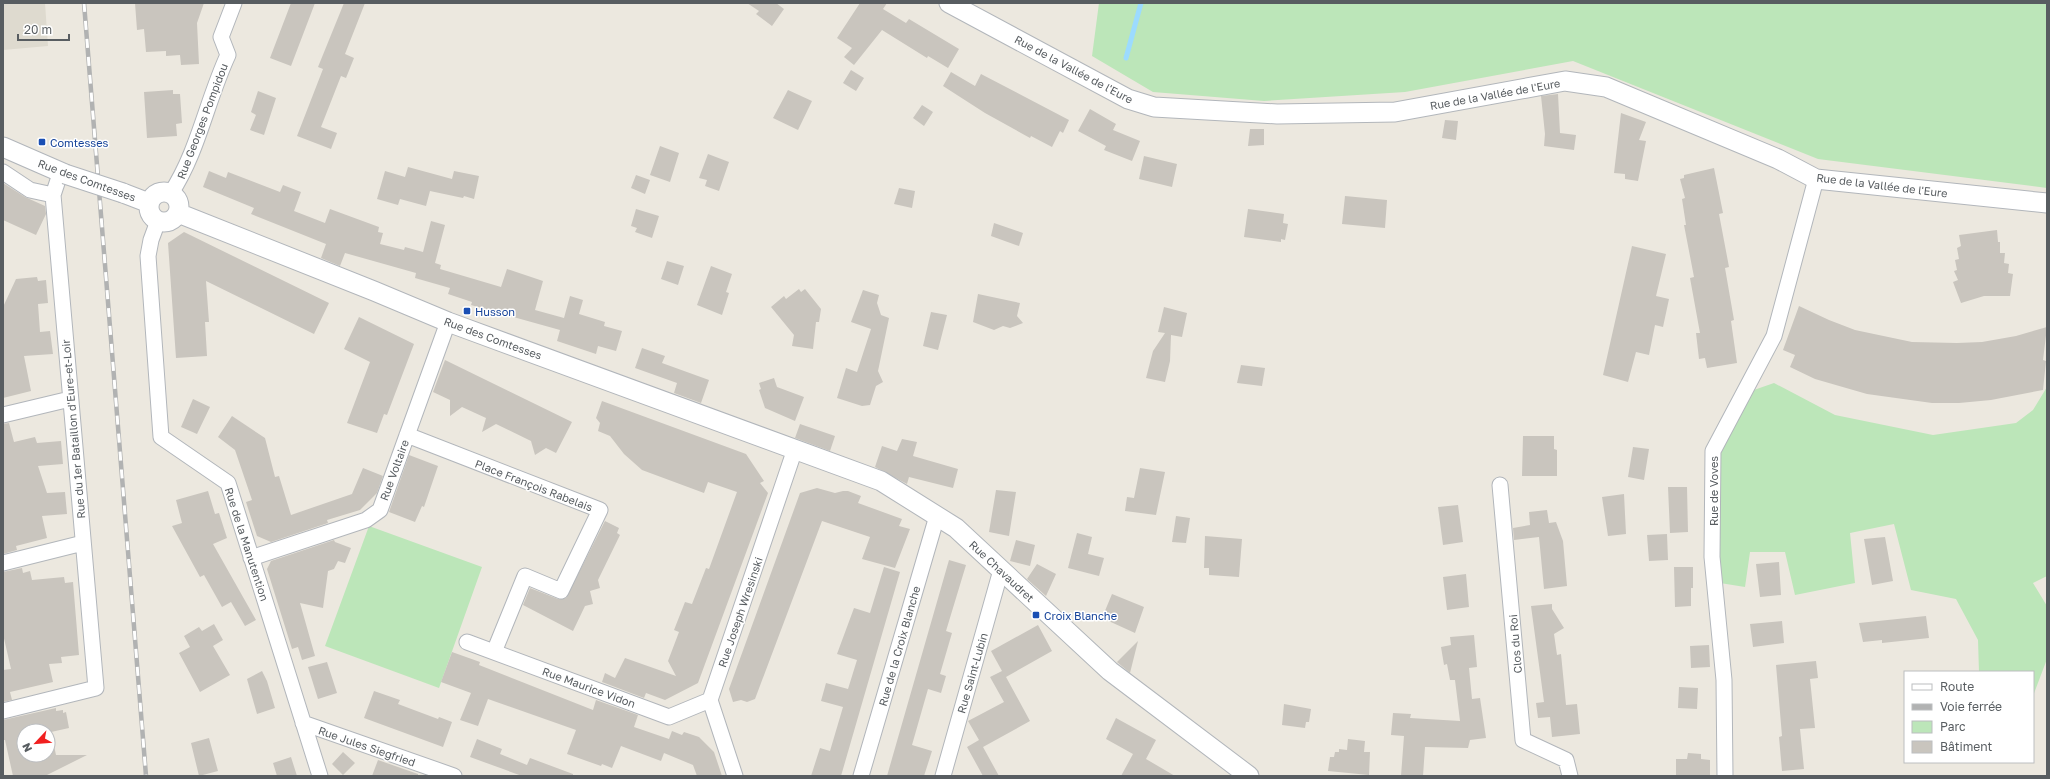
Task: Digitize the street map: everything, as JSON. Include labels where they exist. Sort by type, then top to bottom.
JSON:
[{"type":"street","name":"Rue Georges Pompidou","points":[[171,193],[183,175],[219,74],[228,55],[221,37],[234,3]]},
{"type":"street","name":"Rue de la Vallée de l'Eure","points":[[949,3],[1128,99],[1154,107],[1278,114],[1395,112],[1564,81],[1606,87],[1778,159],[1816,179],[2047,202]]},
{"type":"street","name":"Rue des Comtesses","points":[[3,147],[63,173],[149,202]]},
{"type":"street","points":[[3,172],[30,190],[53,195]]},
{"type":"street","name":"Rue du 1er Bataillon d'Eure-et-Loir","points":[[3,711],[96,688],[53,195],[63,173]]},
{"type":"street","name":"Rue de Voves","points":[[1725,776],[1724,680],[1712,557],[1713,451],[1774,336],[1816,179]]},
{"type":"street","points":[[158,192],[171,193],[178,199],[178,213],[172,220],[162,222],[158,221],[149,211],[149,202],[158,192]]},
{"type":"street","name":"Rue des Comtesses","points":[[178,213],[448,322],[803,452]]},
{"type":"street","name":"Rue de la Manutention","points":[[158,221],[151,240],[148,256],[161,436],[228,483],[320,776]]},
{"type":"street","name":"Rue Voltaire","points":[[251,558],[366,520],[380,510],[448,322]]},
{"type":"street","points":[[3,415],[70,399]]},
{"type":"street","name":"Place François Rabelais","points":[[407,435],[600,510],[561,591],[525,576],[494,652]]},
{"type":"street","name":"Rue Chavaudret","points":[[803,452],[881,481],[956,528],[1110,671],[1248,776]]},
{"type":"street","name":"Rue Joseph Wresinski","points":[[710,700],[803,452]]},
{"type":"street","name":"Clos du Roi","points":[[1500,485],[1523,740],[1566,760],[1570,776]]},
{"type":"street","name":"Rue de la Croix Blanche","points":[[861,776],[937,516]]},
{"type":"street","points":[[3,563],[83,543]]},
{"type":"street","name":"Rue Saint-Lubin","points":[[943,776],[1001,570]]},
{"type":"street","name":"Rue Maurice Vidon","points":[[468,642],[669,717],[710,700]]},
{"type":"street","points":[[710,700],[735,776]]},
{"type":"street","name":"Rue Jules Siegfried","points":[[303,723],[454,776]]},
{"type":"shaded area","points":[[3,3],[45,3],[48,46],[3,50]]},
{"type":"green space","points":[[1099,3],[2047,3],[2047,188],[1818,159],[1573,61],[1405,92],[1264,101],[1153,92],[1092,56]]},
{"type":"green space","points":[[1774,383],[1835,415],[1933,435],[2016,423],[2033,410],[2047,387],[2047,576],[2033,583],[2047,606],[2047,659],[2034,693],[2034,671],[1979,671],[1978,640],[1956,599],[1911,590],[1894,524],[1850,533],[1855,583],[1795,595],[1785,552],[1750,552],[1745,587],[1720,583],[1718,478],[1722,447],[1751,391]]},
{"type":"green space","points":[[369,526],[482,567],[439,688],[325,646]]},
{"type":"building","points":[[135,3],[204,3],[197,23],[199,64],[181,65],[180,55],[166,56],[166,51],[146,52],[144,29],[137,30]]},
{"type":"building","points":[[291,3],[315,3],[291,66],[270,58]]},
{"type":"building","points":[[344,3],[365,3],[345,54],[354,58],[346,78],[341,76],[321,127],[337,133],[331,149],[297,136],[323,69],[318,67]]},
{"type":"building","points":[[747,3],[776,3],[784,9],[772,26],[756,14],[759,11]]},
{"type":"building","points":[[860,3],[887,3],[883,9],[906,23],[909,19],[959,49],[948,68],[928,56],[927,58],[882,30],[854,65],[844,57],[852,48],[837,38]]},
{"type":"building","points":[[851,70],[864,78],[856,91],[843,83]]},
{"type":"building","points":[[951,72],[975,86],[981,74],[1069,120],[1063,133],[1060,131],[1052,147],[1031,136],[1030,138],[985,113],[943,86]]},
{"type":"building","points":[[173,90],[173,94],[180,94],[182,123],[176,124],[177,136],[147,138],[144,92]]},
{"type":"building","points":[[788,90],[812,101],[798,130],[773,118]]},
{"type":"building","points":[[258,91],[276,98],[264,135],[250,130],[256,115],[251,112]]},
{"type":"building","points":[[1558,94],[1560,133],[1576,135],[1574,150],[1544,146],[1545,134],[1541,96]]},
{"type":"building","points":[[922,105],[933,112],[924,126],[913,118]]},
{"type":"building","points":[[1090,109],[1116,124],[1113,130],[1140,141],[1132,161],[1104,150],[1106,146],[1078,131]]},
{"type":"building","points":[[1621,113],[1646,122],[1639,140],[1646,141],[1638,181],[1625,179],[1625,174],[1614,173]]},
{"type":"building","points":[[1445,120],[1458,121],[1456,140],[1442,138]]},
{"type":"building","points":[[1250,129],[1264,129],[1264,145],[1248,146]]},
{"type":"building","points":[[660,146],[679,153],[670,182],[650,175]]},
{"type":"building","points":[[708,154],[729,162],[719,191],[705,186],[707,180],[699,178]]},
{"type":"building","points":[[1144,156],[1177,164],[1172,187],[1139,179]]},
{"type":"building","points":[[408,167],[452,179],[454,171],[479,176],[474,199],[430,191],[426,206],[400,199],[398,205],[377,199],[385,171],[405,177]]},
{"type":"building","points":[[1714,168],[1723,213],[1719,214],[1729,267],[1725,268],[1734,320],[1731,321],[1737,363],[1707,368],[1705,358],[1699,359],[1696,333],[1700,333],[1690,278],[1694,277],[1684,225],[1686,225],[1682,199],[1685,198],[1680,179],[1684,178],[1684,175]]},
{"type":"building","points":[[209,171],[226,178],[228,172],[280,192],[283,185],[301,192],[294,211],[325,223],[330,209],[379,227],[378,232],[383,233],[380,244],[404,250],[405,247],[423,252],[431,221],[445,225],[435,263],[441,265],[440,269],[501,287],[507,269],[543,281],[535,310],[564,318],[570,296],[583,300],[579,314],[605,322],[604,326],[622,331],[616,351],[598,346],[596,354],[557,341],[560,330],[471,305],[472,302],[448,294],[450,288],[415,278],[416,273],[345,253],[340,266],[321,258],[326,244],[251,214],[254,208],[203,187]]},
{"type":"building","points":[[636,175],[650,180],[645,194],[631,188]]},
{"type":"building","points":[[3,183],[25,197],[45,206],[46,214],[36,235],[3,220]]},
{"type":"building","points":[[899,188],[915,191],[912,208],[894,204]]},
{"type":"building","points":[[1345,196],[1387,200],[1385,228],[1342,224]]},
{"type":"building","points":[[636,209],[659,216],[652,238],[635,232],[637,228],[631,226]]},
{"type":"building","points":[[1248,209],[1284,214],[1283,223],[1288,224],[1285,240],[1281,239],[1281,242],[1244,237]]},
{"type":"building","points":[[994,223],[1023,233],[1019,246],[991,236]]},
{"type":"building","points":[[1997,230],[1998,242],[2000,242],[2000,253],[2005,253],[2004,263],[2009,264],[2008,273],[2013,274],[2010,296],[1984,296],[1961,303],[1953,282],[1958,280],[1954,271],[1957,270],[1955,260],[1959,259],[1957,248],[1961,246],[1959,235]]},
{"type":"building","points":[[184,232],[329,303],[314,334],[206,281],[209,322],[205,322],[207,356],[176,358],[168,243]]},
{"type":"building","points":[[1632,246],[1666,254],[1656,296],[1669,299],[1663,327],[1655,325],[1649,355],[1636,352],[1628,382],[1603,375]]},
{"type":"building","points":[[667,261],[684,266],[678,285],[661,279]]},
{"type":"building","points":[[711,266],[732,274],[726,292],[729,293],[722,315],[697,305]]},
{"type":"building","points":[[37,277],[38,281],[46,280],[48,303],[38,304],[40,332],[50,331],[53,354],[24,356],[31,391],[3,398],[3,307],[16,279]]},
{"type":"building","points":[[799,289],[801,292],[805,289],[821,309],[819,322],[816,322],[813,349],[792,346],[794,335],[771,307],[784,296],[786,299]]},
{"type":"building","points":[[863,290],[879,295],[877,303],[881,315],[889,318],[878,371],[883,382],[876,386],[870,405],[862,406],[837,398],[846,368],[857,372],[871,329],[851,322]]},
{"type":"building","points":[[978,294],[1020,303],[1017,316],[1023,323],[1010,328],[1003,326],[994,330],[973,322]]},
{"type":"building","points":[[1799,306],[1855,330],[1912,342],[1982,342],[2016,336],[2047,327],[2043,360],[2046,361],[2043,390],[1991,400],[1959,403],[1932,403],[1867,394],[1815,379],[1790,367],[1795,355],[1783,350]]},
{"type":"building","points":[[1164,307],[1187,313],[1182,337],[1171,335],[1170,361],[1165,382],[1146,378],[1153,351],[1165,333],[1158,332]]},
{"type":"building","points":[[931,312],[947,315],[938,350],[923,346]]},
{"type":"building","points":[[359,317],[414,344],[387,415],[384,414],[377,433],[347,423],[370,362],[344,349]]},
{"type":"building","points":[[642,348],[665,356],[662,363],[709,380],[701,403],[674,393],[677,383],[635,368]]},
{"type":"building","points":[[445,360],[572,422],[556,453],[546,448],[535,455],[531,441],[496,424],[482,432],[486,418],[462,407],[450,416],[450,400],[433,392]]},
{"type":"building","points":[[1241,365],[1265,368],[1262,386],[1237,383]]},
{"type":"building","points":[[774,378],[777,387],[804,397],[795,421],[765,408],[759,390],[761,389],[759,383]]},
{"type":"building","points":[[193,399],[210,407],[197,434],[181,427]]},
{"type":"building","points":[[602,401],[746,454],[764,481],[760,483],[768,493],[698,683],[665,700],[646,693],[644,698],[602,682],[605,673],[615,678],[625,658],[676,676],[668,661],[679,632],[674,630],[685,602],[692,604],[706,568],[709,569],[737,492],[708,482],[704,493],[642,470],[624,454],[610,436],[598,431],[600,423],[596,418]]},
{"type":"building","points":[[232,416],[265,438],[275,477],[279,476],[291,515],[352,494],[363,468],[383,476],[377,493],[360,510],[327,520],[328,523],[271,542],[257,536],[246,502],[252,500],[235,450],[218,437]]},
{"type":"building","points":[[9,423],[14,442],[35,437],[37,443],[61,441],[63,464],[38,466],[47,493],[65,492],[67,514],[42,516],[47,538],[16,546],[17,550],[3,554],[3,424]]},
{"type":"building","points":[[800,424],[835,436],[830,451],[795,438]]},
{"type":"building","points":[[1523,436],[1554,436],[1554,449],[1557,450],[1557,476],[1522,476]]},
{"type":"building","points":[[902,439],[917,442],[913,456],[958,469],[953,488],[909,477],[907,484],[875,467],[882,446],[897,451]]},
{"type":"building","points":[[1633,447],[1649,449],[1644,480],[1628,477]]},
{"type":"building","points":[[409,455],[438,466],[424,507],[422,506],[415,522],[389,512]]},
{"type":"building","points":[[1140,468],[1165,472],[1156,515],[1125,511],[1127,497],[1134,498]]},
{"type":"building","points":[[1668,487],[1687,487],[1688,532],[1670,533]]},
{"type":"building","points":[[817,488],[835,493],[848,491],[861,496],[858,503],[902,519],[899,526],[910,529],[895,568],[862,559],[870,537],[822,521],[755,699],[747,702],[741,700],[733,702],[729,689],[800,493]]},
{"type":"building","points":[[996,490],[1016,492],[1009,536],[989,532]]},
{"type":"building","points":[[208,491],[215,514],[219,513],[227,538],[213,544],[256,620],[245,626],[231,602],[222,607],[204,575],[200,577],[172,526],[182,523],[176,500]]},
{"type":"building","points":[[1624,494],[1626,534],[1608,536],[1602,497]]},
{"type":"building","points":[[1458,505],[1463,542],[1443,545],[1438,507]]},
{"type":"building","points":[[1547,510],[1549,523],[1556,522],[1563,541],[1567,586],[1544,589],[1539,537],[1514,540],[1513,528],[1530,525],[1529,512]]},
{"type":"building","points":[[1176,516],[1190,518],[1186,543],[1172,542]]},
{"type":"building","points":[[605,521],[619,528],[617,533],[620,535],[598,580],[600,588],[590,591],[593,604],[585,606],[573,631],[523,605],[530,588],[558,599],[566,598]]},
{"type":"building","points":[[1077,533],[1092,537],[1088,554],[1104,558],[1099,576],[1068,568]]},
{"type":"building","points":[[1667,534],[1668,560],[1649,561],[1647,535]]},
{"type":"building","points":[[1205,536],[1242,539],[1239,577],[1209,575],[1209,568],[1204,568]]},
{"type":"building","points":[[1885,537],[1893,581],[1872,585],[1864,539]]},
{"type":"building","points":[[334,540],[335,542],[351,548],[345,563],[338,561],[334,569],[328,571],[323,608],[300,603],[315,656],[302,660],[298,647],[292,649],[267,569],[271,561]]},
{"type":"building","points":[[1016,540],[1035,545],[1030,566],[1010,561]]},
{"type":"building","points":[[949,560],[966,565],[946,631],[952,633],[940,674],[946,676],[941,693],[928,689],[912,745],[932,751],[924,776],[887,776]]},
{"type":"building","points":[[1779,562],[1781,595],[1760,597],[1756,564]]},
{"type":"building","points":[[1037,564],[1056,574],[1046,596],[1027,579]]},
{"type":"building","points":[[884,567],[900,572],[841,776],[811,776],[820,748],[830,751],[843,707],[821,701],[826,683],[848,689],[857,660],[837,654],[854,608],[870,613]]},
{"type":"building","points":[[1674,567],[1693,567],[1691,606],[1675,607]]},
{"type":"building","points":[[22,568],[23,573],[30,571],[32,580],[64,577],[65,583],[73,582],[79,655],[61,657],[62,663],[49,664],[53,682],[10,692],[12,700],[3,702],[3,670],[11,669],[3,634],[3,572]]},
{"type":"building","points":[[1466,574],[1469,607],[1447,610],[1443,577]]},
{"type":"building","points":[[1112,594],[1144,607],[1135,633],[1102,618]]},
{"type":"building","points":[[1552,604],[1552,609],[1564,628],[1554,634],[1557,655],[1561,654],[1566,705],[1577,704],[1580,734],[1552,737],[1550,717],[1538,718],[1536,703],[1544,702],[1531,606]]},
{"type":"building","points":[[1926,616],[1929,638],[1882,643],[1882,640],[1863,642],[1859,623]]},
{"type":"building","points":[[1782,621],[1784,643],[1753,647],[1750,624]]},
{"type":"building","points":[[214,624],[223,640],[213,646],[230,675],[200,692],[179,653],[190,647],[184,636],[199,627],[202,631]]},
{"type":"building","points":[[1038,625],[1052,651],[1006,677],[1030,721],[983,747],[999,776],[983,776],[967,747],[979,740],[968,721],[1004,702],[990,677],[1002,671],[991,651]]},
{"type":"building","points":[[1474,635],[1477,667],[1469,668],[1472,699],[1480,698],[1486,738],[1470,740],[1468,748],[1425,747],[1423,776],[1401,776],[1404,736],[1391,735],[1393,713],[1411,714],[1410,718],[1460,721],[1455,680],[1450,680],[1447,664],[1444,665],[1441,647],[1451,645],[1450,637]]},
{"type":"building","points":[[1138,641],[1130,673],[1117,662]]},
{"type":"building","points":[[1709,645],[1710,667],[1691,668],[1690,646]]},
{"type":"building","points":[[452,652],[480,662],[479,665],[593,710],[596,700],[638,715],[634,727],[669,739],[672,731],[682,735],[684,732],[699,737],[714,752],[722,776],[697,776],[693,765],[664,753],[661,761],[621,746],[612,768],[602,764],[601,766],[567,754],[576,730],[488,699],[478,726],[460,720],[471,693],[441,682]]},
{"type":"building","points":[[1816,661],[1818,678],[1810,679],[1815,728],[1800,729],[1804,769],[1782,771],[1779,737],[1782,736],[1776,665]]},
{"type":"building","points":[[327,662],[337,693],[318,699],[308,667]]},
{"type":"building","points":[[262,671],[267,681],[275,708],[257,714],[247,679]]},
{"type":"building","points":[[1679,687],[1698,688],[1697,709],[1678,708]]},
{"type":"building","points":[[374,691],[400,700],[398,704],[438,719],[439,717],[452,722],[443,747],[364,718]]},
{"type":"building","points":[[1284,704],[1311,709],[1309,722],[1306,722],[1305,728],[1282,725]]},
{"type":"building","points":[[56,708],[56,711],[63,710],[63,713],[66,712],[69,728],[56,731],[56,723],[16,723],[16,763],[56,763],[56,755],[87,755],[45,776],[13,776],[5,740],[3,740],[3,720]]},
{"type":"building","points":[[1116,718],[1156,740],[1146,759],[1175,776],[1121,776],[1133,754],[1106,739]]},
{"type":"building","points":[[209,738],[218,771],[199,776],[191,743]]},
{"type":"building","points":[[477,739],[502,749],[500,754],[527,765],[530,758],[573,774],[573,776],[522,776],[470,757]]},
{"type":"building","points":[[1348,739],[1365,741],[1364,752],[1370,752],[1369,775],[1328,771],[1330,757],[1334,757],[1335,752],[1339,752],[1339,749],[1347,750]]},
{"type":"building","points":[[343,752],[355,763],[343,775],[332,764]]},
{"type":"building","points":[[1688,753],[1701,754],[1701,759],[1710,760],[1710,776],[1676,776],[1676,759],[1687,759]]},
{"type":"building","points":[[291,757],[297,776],[277,776],[273,763]]},
{"type":"building","points":[[378,760],[418,774],[418,776],[372,776]]},
{"type":"waterway","points":[[1126,58],[1141,3]]},
{"type":"railway","points":[[84,3],[146,776]]},
{"type":"place","name":"Comtesses","points":[[42,142]]},
{"type":"place","name":"Husson","points":[[467,311]]},
{"type":"place","name":"Croix Blanche","points":[[1036,615]]}]
